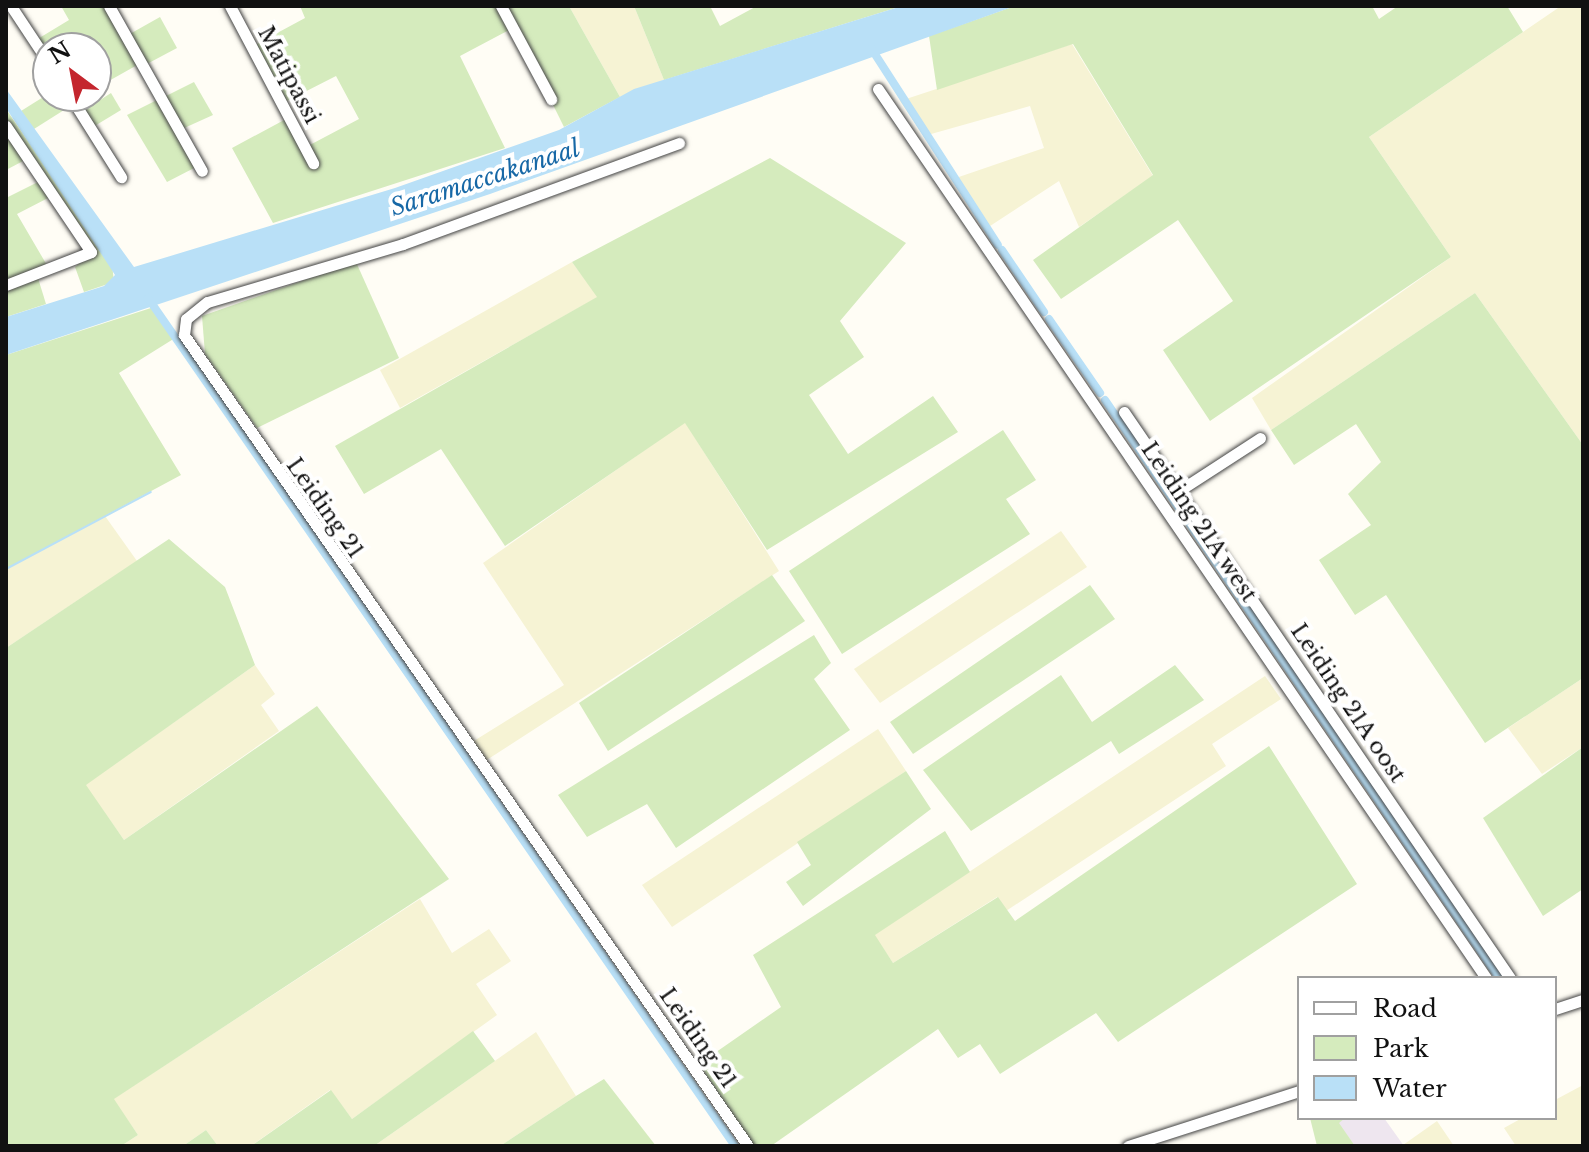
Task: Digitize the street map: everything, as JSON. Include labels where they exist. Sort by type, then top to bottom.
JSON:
[{"type":"street","points":[[11,6],[32,38]]},
{"type":"street","points":[[109,6],[202,171]]},
{"type":"street","name":"Matipassi","points":[[230,6],[313,163]]},
{"type":"street","points":[[501,6],[551,99]]},
{"type":"street","name":"Leiding 21A west","points":[[878,89],[1485,976]]},
{"type":"street","points":[[80,112],[121,177]]},
{"type":"street","points":[[6,126],[90,249],[85,259],[6,285]]},
{"type":"street","name":"Leiding 21","points":[[679,143],[403,244],[207,302],[183,326],[251,438],[748,1146]]},
{"type":"street","name":"Leiding 21A oost","points":[[1124,412],[1509,976]]},
{"type":"street","points":[[1177,492],[1260,438]]},
{"type":"street","points":[[1557,1008],[1583,1000]]},
{"type":"street","points":[[1128,1146],[1297,1092]]},
{"type":"shaded area","points":[[569,6],[634,6],[664,80],[620,97]]},
{"type":"shaded area","points":[[1561,6],[1583,6],[1583,445],[1475,293],[1271,430],[1252,398],[1451,257],[1369,137]]},
{"type":"shaded area","points":[[1072,44],[1153,176],[1079,227],[1059,181],[987,228],[953,179],[1044,148],[1030,106],[924,136],[900,101]]},
{"type":"shaded area","points":[[572,262],[598,297],[400,408],[380,370]]},
{"type":"shaded area","points":[[685,422],[779,571],[482,763],[469,744],[564,685],[483,563]]},
{"type":"shaded area","points":[[105,516],[137,561],[6,648],[6,569]]},
{"type":"shaded area","points":[[1061,531],[1087,567],[880,703],[854,669]]},
{"type":"shaded area","points":[[255,665],[275,694],[261,705],[279,731],[124,840],[85,785]]},
{"type":"shaded area","points":[[1265,676],[1281,699],[1212,744],[1226,766],[1006,911],[997,897],[893,963],[874,935]]},
{"type":"shaded area","points":[[1583,678],[1583,747],[1542,774],[1508,728]]},
{"type":"shaded area","points":[[878,729],[906,771],[672,927],[642,885]]},
{"type":"shaded area","points":[[420,899],[452,953],[489,929],[511,961],[476,984],[497,1015],[352,1119],[330,1090],[251,1146],[218,1146],[206,1130],[183,1146],[121,1146],[138,1135],[113,1099]]},
{"type":"shaded area","points":[[536,1032],[576,1096],[500,1146],[374,1146]]},
{"type":"shaded area","points":[[1583,1085],[1583,1146],[1516,1146],[1504,1128],[1518,1120],[1557,1120],[1557,1099]]},
{"type":"shaded area","points":[[1342,1120],[1385,1120],[1404,1146],[1355,1146],[1338,1123]]},
{"type":"shaded area","points":[[1437,1121],[1454,1146],[1403,1145]]},
{"type":"green space","points":[[61,6],[106,6],[139,64],[112,79],[112,32],[49,32],[69,20]]},
{"type":"green space","points":[[300,6],[499,6],[511,29],[460,56],[505,148],[273,223],[232,148],[286,119],[306,147],[359,119],[336,76],[283,103],[253,46],[305,18]]},
{"type":"green space","points":[[504,6],[569,6],[620,97],[564,127]]},
{"type":"green space","points":[[634,6],[710,6],[720,26],[757,6],[902,6],[664,80]]},
{"type":"green space","points":[[1015,6],[1372,6],[1379,19],[1398,6],[1507,6],[1523,32],[1369,137],[1451,257],[1210,421],[1163,350],[1233,301],[1178,220],[1061,299],[1033,260],[1153,175],[1073,44],[937,90],[929,36]]},
{"type":"green space","points":[[160,17],[177,48],[145,65],[128,35]]},
{"type":"green space","points":[[194,82],[213,115],[182,129],[164,97]]},
{"type":"green space","points":[[112,95],[121,110],[93,127],[84,112],[112,112]]},
{"type":"green space","points":[[159,99],[198,166],[167,182],[127,115]]},
{"type":"green space","points":[[32,104],[32,112],[61,112],[34,129],[21,111]]},
{"type":"green space","points":[[6,109],[112,264],[114,282],[84,292],[75,267],[95,250],[6,120]]},
{"type":"green space","points":[[6,133],[25,160],[6,170]]},
{"type":"green space","points":[[770,158],[906,243],[840,321],[864,357],[809,395],[848,454],[933,396],[958,432],[767,550],[685,423],[505,546],[441,449],[364,494],[335,446],[597,297],[572,262]]},
{"type":"green space","points":[[40,181],[50,197],[17,214],[48,267],[6,280],[6,198]]},
{"type":"green space","points":[[356,262],[399,358],[257,428],[205,354],[202,316]]},
{"type":"green space","points":[[38,278],[46,304],[6,317],[6,288]]},
{"type":"green space","points":[[1475,293],[1583,445],[1583,678],[1485,743],[1386,595],[1355,615],[1319,560],[1371,525],[1348,494],[1381,462],[1356,424],[1294,465],[1271,430]]},
{"type":"green space","points":[[154,307],[175,338],[119,373],[181,475],[6,569],[6,355]]},
{"type":"green space","points":[[1003,430],[1036,480],[1006,499],[1030,534],[842,654],[789,571]]},
{"type":"green space","points":[[169,539],[225,587],[255,665],[86,785],[124,840],[317,706],[449,879],[114,1099],[138,1135],[121,1146],[6,1146],[6,648]]},
{"type":"green space","points":[[772,575],[805,621],[608,751],[579,703]]},
{"type":"green space","points":[[1090,585],[1115,619],[913,754],[890,722]]},
{"type":"green space","points":[[814,635],[831,663],[814,679],[850,730],[676,848],[647,804],[587,837],[558,795]]},
{"type":"green space","points":[[1175,665],[1204,700],[1119,754],[1111,741],[971,831],[923,770],[1061,675],[1092,722]]},
{"type":"green space","points":[[1269,746],[1357,884],[1118,1042],[1096,1013],[1000,1074],[980,1044],[958,1058],[938,1029],[771,1146],[754,1146],[699,1064],[781,1007],[753,955],[945,831],[970,872],[875,935],[893,963],[998,897],[1015,921]]},
{"type":"green space","points":[[1583,747],[1583,889],[1543,916],[1483,818]]},
{"type":"green space","points":[[906,771],[931,809],[803,906],[786,882],[811,865],[797,842]]},
{"type":"green space","points":[[473,1031],[495,1061],[374,1146],[251,1146],[331,1090],[352,1119]]},
{"type":"green space","points":[[604,1079],[656,1146],[500,1146],[576,1096]]},
{"type":"green space","points":[[1310,1120],[1343,1120],[1339,1123],[1355,1146],[1317,1146]]},
{"type":"green space","points":[[206,1130],[218,1146],[183,1146]]},
{"type":"water","name":"Saramaccakanaal","points":[[902,6],[1015,6],[490,194],[6,355],[6,317],[104,286],[115,275],[6,108],[6,89],[134,267],[395,188],[559,130],[634,89]]},
{"type":"waterway","points":[[871,48],[998,245]]},
{"type":"waterway","points":[[1002,250],[1044,312]]},
{"type":"waterway","points":[[148,298],[735,1146]]},
{"type":"waterway","points":[[1049,319],[1100,393]]},
{"type":"waterway","points":[[1105,400],[1498,976]]},
{"type":"waterway","points":[[6,569],[151,492]]}]
